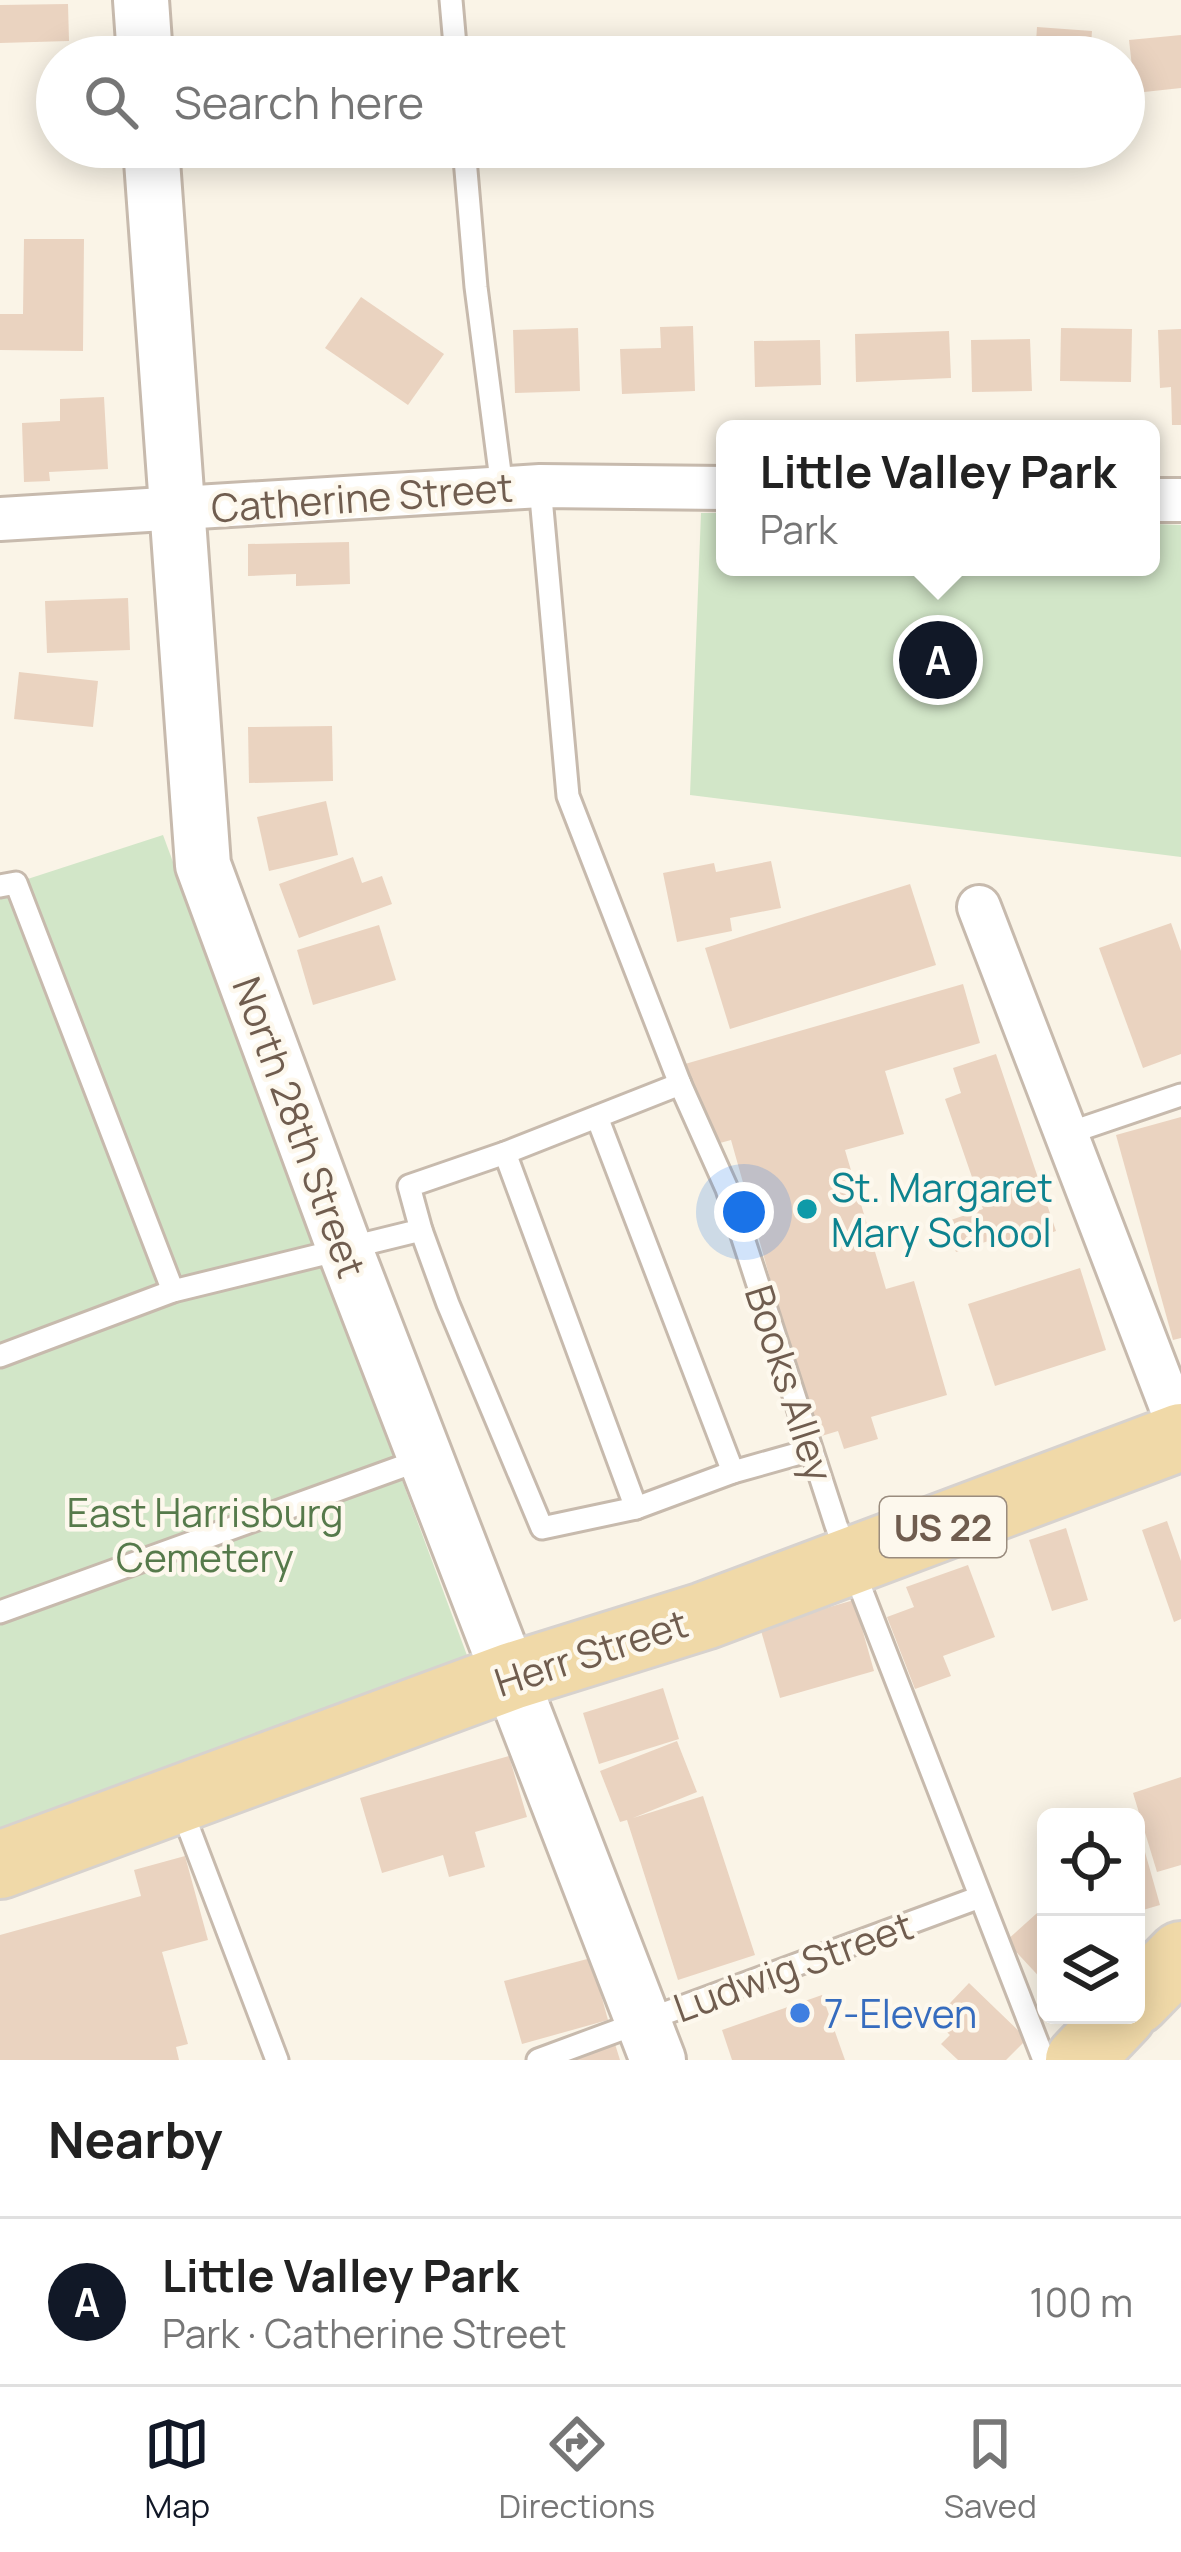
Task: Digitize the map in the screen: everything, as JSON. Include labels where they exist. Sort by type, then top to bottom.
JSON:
[{"type":"main road","name":"Herr Street","points":[[0,1864],[512,1676],[704,1616],[1181,1435]]},
{"type":"main road","points":[[1145,1992],[1181,1954]]},
{"type":"main road","points":[[1079,2060],[1114,2024]]},
{"type":"street","points":[[141,0],[144,36]]},
{"type":"street","name":"North 28th Street","points":[[152,168],[203,865],[344,1247],[651,2041]]},
{"type":"street","name":"Catherine Street","points":[[0,519],[521,487],[716,488]]},
{"type":"street","points":[[979,907],[1181,1435]]},
{"type":"lane","points":[[451,0],[454,36]]},
{"type":"lane","name":"Books Alley","points":[[466,168],[476,287],[521,487],[568,796],[680,1084],[727,1189],[850,1562],[1044,2060]]},
{"type":"lane","points":[[0,886],[16,883],[173,1291]]},
{"type":"lane","points":[[680,1084],[410,1186],[448,1304],[542,1528],[636,1508],[811,1450]]},
{"type":"lane","points":[[1066,1134],[1181,1095]]},
{"type":"lane","points":[[597,1117],[734,1472]]},
{"type":"lane","points":[[505,1153],[636,1508]]},
{"type":"lane","points":[[0,1356],[173,1291],[422,1229]]},
{"type":"lane","points":[[0,1612],[428,1457]]},
{"type":"lane","points":[[177,1799],[277,2060]]},
{"type":"lane","name":"Ludwig Street","points":[[538,2060],[651,2041],[980,1897]]},
{"type":"green space","points":[[701,513],[716,513],[716,576],[1160,576],[1160,524],[1181,525],[1181,857],[690,795]]},
{"type":"green space","name":"East Harrisburg Cemetery","points":[[163,835],[468,1658],[0,1832],[0,888]]},
{"type":"building","points":[[68,4],[69,36],[0,43],[0,5]]},
{"type":"building","points":[[1037,27],[1092,31],[1092,36],[1036,36]]},
{"type":"building","points":[[1181,35],[1181,88],[1145,92],[1145,38]]},
{"type":"building","points":[[24,239],[84,239],[83,351],[0,350],[0,314],[23,314]]},
{"type":"building","points":[[361,297],[444,354],[408,405],[325,348]]},
{"type":"building","points":[[693,326],[695,391],[622,394],[620,349],[661,348],[660,327]]},
{"type":"building","points":[[578,328],[580,391],[515,393],[513,330]]},
{"type":"building","points":[[1061,328],[1132,329],[1131,382],[1060,381]]},
{"type":"building","points":[[1181,329],[1181,425],[1172,425],[1171,387],[1160,388],[1158,330]]},
{"type":"building","points":[[949,331],[951,378],[856,382],[855,334]]},
{"type":"building","points":[[1030,339],[1032,391],[972,392],[971,340]]},
{"type":"building","points":[[820,340],[821,385],[755,387],[754,341]]},
{"type":"building","points":[[104,397],[108,469],[49,472],[50,481],[24,482],[22,423],[60,421],[60,399]]},
{"type":"building","points":[[349,542],[350,584],[296,586],[296,574],[248,576],[248,544]]},
{"type":"building","points":[[128,598],[130,650],[47,653],[45,601]]},
{"type":"building","points":[[19,672],[98,681],[93,727],[14,719]]},
{"type":"building","points":[[332,726],[333,781],[249,783],[248,727]]},
{"type":"building","points":[[326,801],[338,855],[269,871],[257,817]]},
{"type":"building","points":[[353,857],[362,883],[382,876],[392,904],[299,938],[279,884]]},
{"type":"building","points":[[771,861],[781,908],[730,918],[732,931],[677,942],[663,873],[714,863],[716,872]]},
{"type":"building","points":[[910,884],[936,965],[730,1029],[705,948]]},
{"type":"building","points":[[1171,923],[1181,951],[1181,1054],[1143,1068],[1099,948]]},
{"type":"building","points":[[379,925],[396,980],[313,1005],[297,950]]},
{"type":"building","name":"St. Margaret Mary School","points":[[963,984],[980,1043],[885,1071],[904,1134],[845,1150],[886,1289],[914,1281],[947,1395],[871,1417],[878,1439],[844,1449],[838,1431],[815,1438],[731,1140],[709,1146],[685,1064]]},
{"type":"building","name":"St. Margaret Mary School","points":[[996,1054],[1056,1231],[1002,1250],[997,1238],[956,1252],[945,1222],[983,1209],[945,1099],[961,1093],[953,1068]]},
{"type":"building","points":[[1181,1117],[1181,1338],[1173,1340],[1116,1135]]},
{"type":"building","name":"St. Margaret Mary School","points":[[1080,1268],[1106,1350],[995,1386],[968,1304]]},
{"type":"building","points":[[1167,1521],[1181,1561],[1181,1619],[1174,1622],[1142,1530]]},
{"type":"building","points":[[1066,1528],[1088,1600],[1052,1611],[1029,1540]]},
{"type":"building","points":[[968,1565],[995,1637],[943,1656],[951,1676],[915,1689],[887,1617],[914,1607],[906,1587]]},
{"type":"building","points":[[854,1600],[874,1671],[780,1698],[760,1627]]},
{"type":"building","points":[[663,1688],[679,1739],[599,1764],[583,1713]]},
{"type":"building","points":[[677,1741],[697,1792],[633,1818],[703,1796],[755,1955],[678,1980],[627,1820],[620,1822],[600,1771]]},
{"type":"building","points":[[509,1756],[527,1817],[475,1832],[485,1867],[449,1877],[443,1855],[382,1873],[360,1798]]},
{"type":"building","points":[[1181,1777],[1181,1865],[1157,1872],[1145,1832],[1145,1808],[1138,1808],[1133,1793]]},
{"type":"building","points":[[1145,1852],[1160,1905],[1145,1909]]},
{"type":"building","points":[[185,1856],[208,1940],[162,1952],[188,2044],[176,2047],[179,2060],[0,2060],[0,1935],[141,1896],[134,1870]]},
{"type":"building","points":[[1037,1913],[1037,1974],[1006,1941]]},
{"type":"building","points":[[591,1958],[608,2020],[522,2044],[504,1981]]},
{"type":"building","points":[[969,1983],[1027,2039],[1006,2060],[958,2060],[941,2044],[950,2035],[934,2020]]},
{"type":"building","name":"7-Eleven","points":[[822,1995],[845,2060],[732,2060],[722,2030]]},
{"type":"building","points":[[615,2044],[620,2060],[569,2060],[569,2059]]},
{"type":"place","name":"Little Valley Park","points":[[938,660]]},
{"type":"place","name":"St. Margaret Mary School","points":[[807,1209]]},
{"type":"place","name":"7-Eleven","points":[[800,2013]]}]
